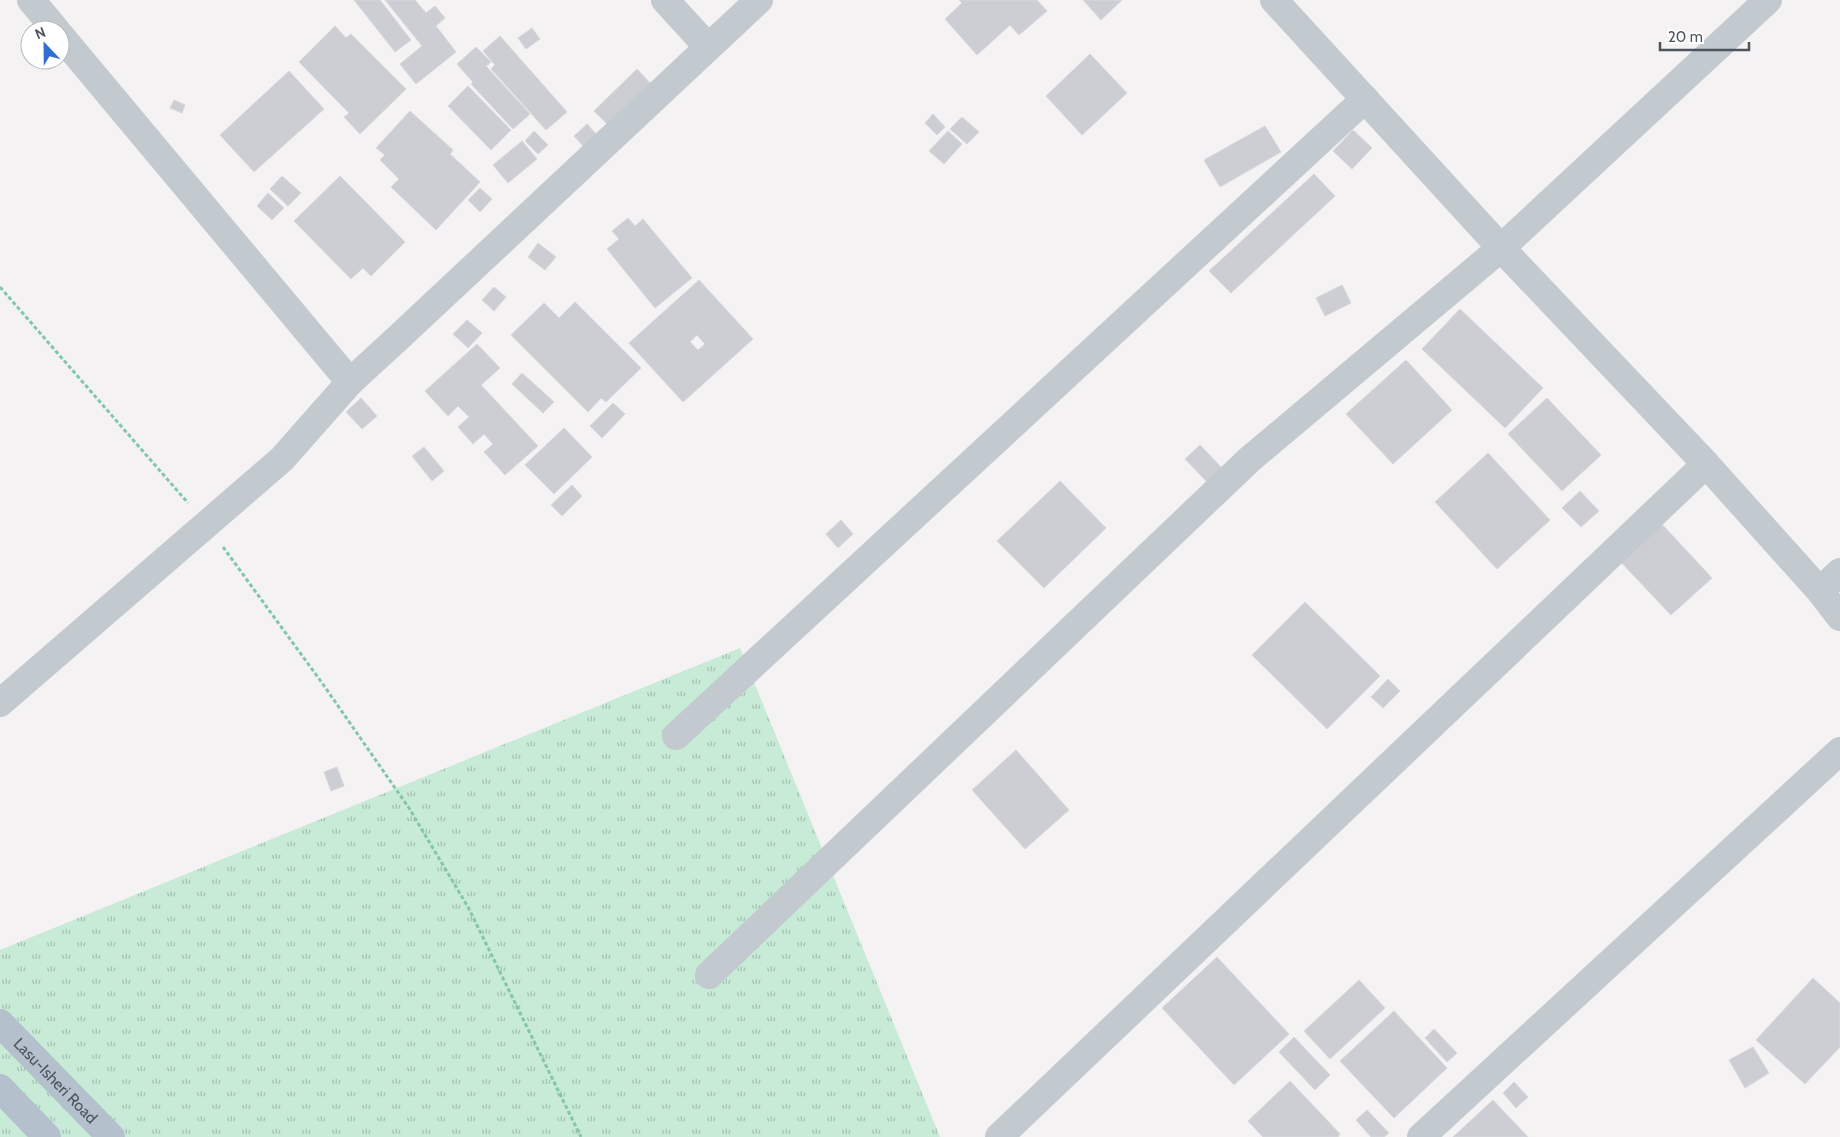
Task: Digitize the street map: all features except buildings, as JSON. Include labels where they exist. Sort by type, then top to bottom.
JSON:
[{"type":"main road","name":"Lasu-Isheri Road","points":[[0,1023],[111,1137]]},
{"type":"main road","points":[[0,1088],[47,1137]]},
{"type":"street","points":[[31,0],[48,20]]},
{"type":"street","points":[[665,0],[708,47]]},
{"type":"street","points":[[0,703],[282,459],[350,382],[759,0]]},
{"type":"street","points":[[1274,0],[1501,248],[1706,464],[1820,591],[1840,617]]},
{"type":"street","points":[[709,975],[1250,459],[1501,248],[1768,0]]},
{"type":"street","points":[[70,47],[350,382]]},
{"type":"street","points":[[676,736],[1365,99]]},
{"type":"street","points":[[999,1137],[1706,464]]},
{"type":"street","points":[[1820,591],[1840,572]]},
{"type":"street","points":[[1421,1137],[1840,751]]},
{"type":"path","points":[[0,287],[206,524],[320,680],[409,808],[468,907],[581,1137]]},
{"type":"green space","points":[[740,648],[940,1137],[0,1137],[0,950]]}]
